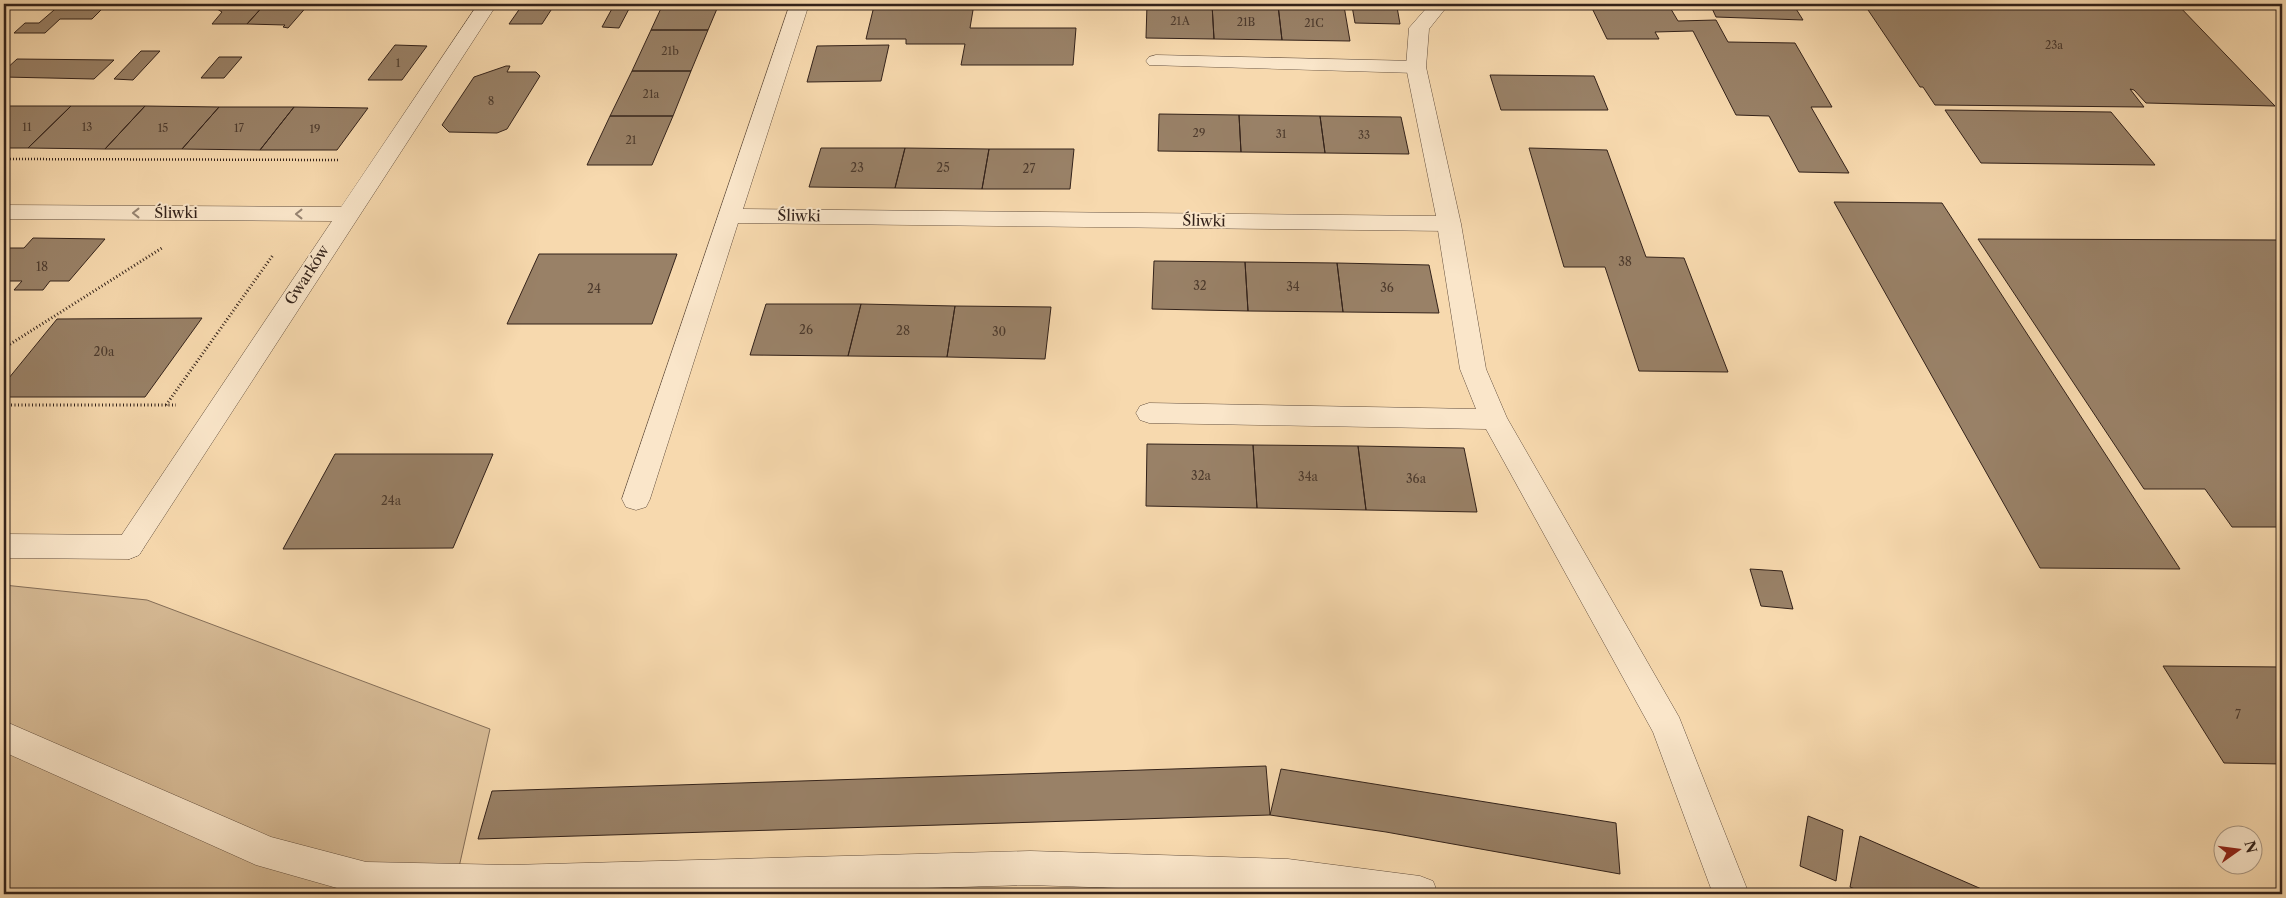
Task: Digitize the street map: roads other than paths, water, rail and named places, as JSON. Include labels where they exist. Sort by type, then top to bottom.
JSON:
[{"type":"street","name":"Gwarków","points":[[4,546],[128,547],[487,4]]},
{"type":"street","points":[[636,499],[799,4]]},
{"type":"street","points":[[1440,4],[1419,28],[1416,67],[1449,224],[1473,369],[1494,419],[1666,727],[1731,894]]},
{"type":"street","points":[[1156,61],[1416,67]]},
{"type":"street","name":"Śliwki","points":[[4,212],[347,214]]},
{"type":"street","name":"Śliwki","points":[[728,216],[1449,224]]},
{"type":"street","points":[[1149,413],[1494,419]]},
{"type":"street","points":[[4,736],[268,853],[366,879],[510,883],[1030,868],[1288,876],[1420,894]]}]
